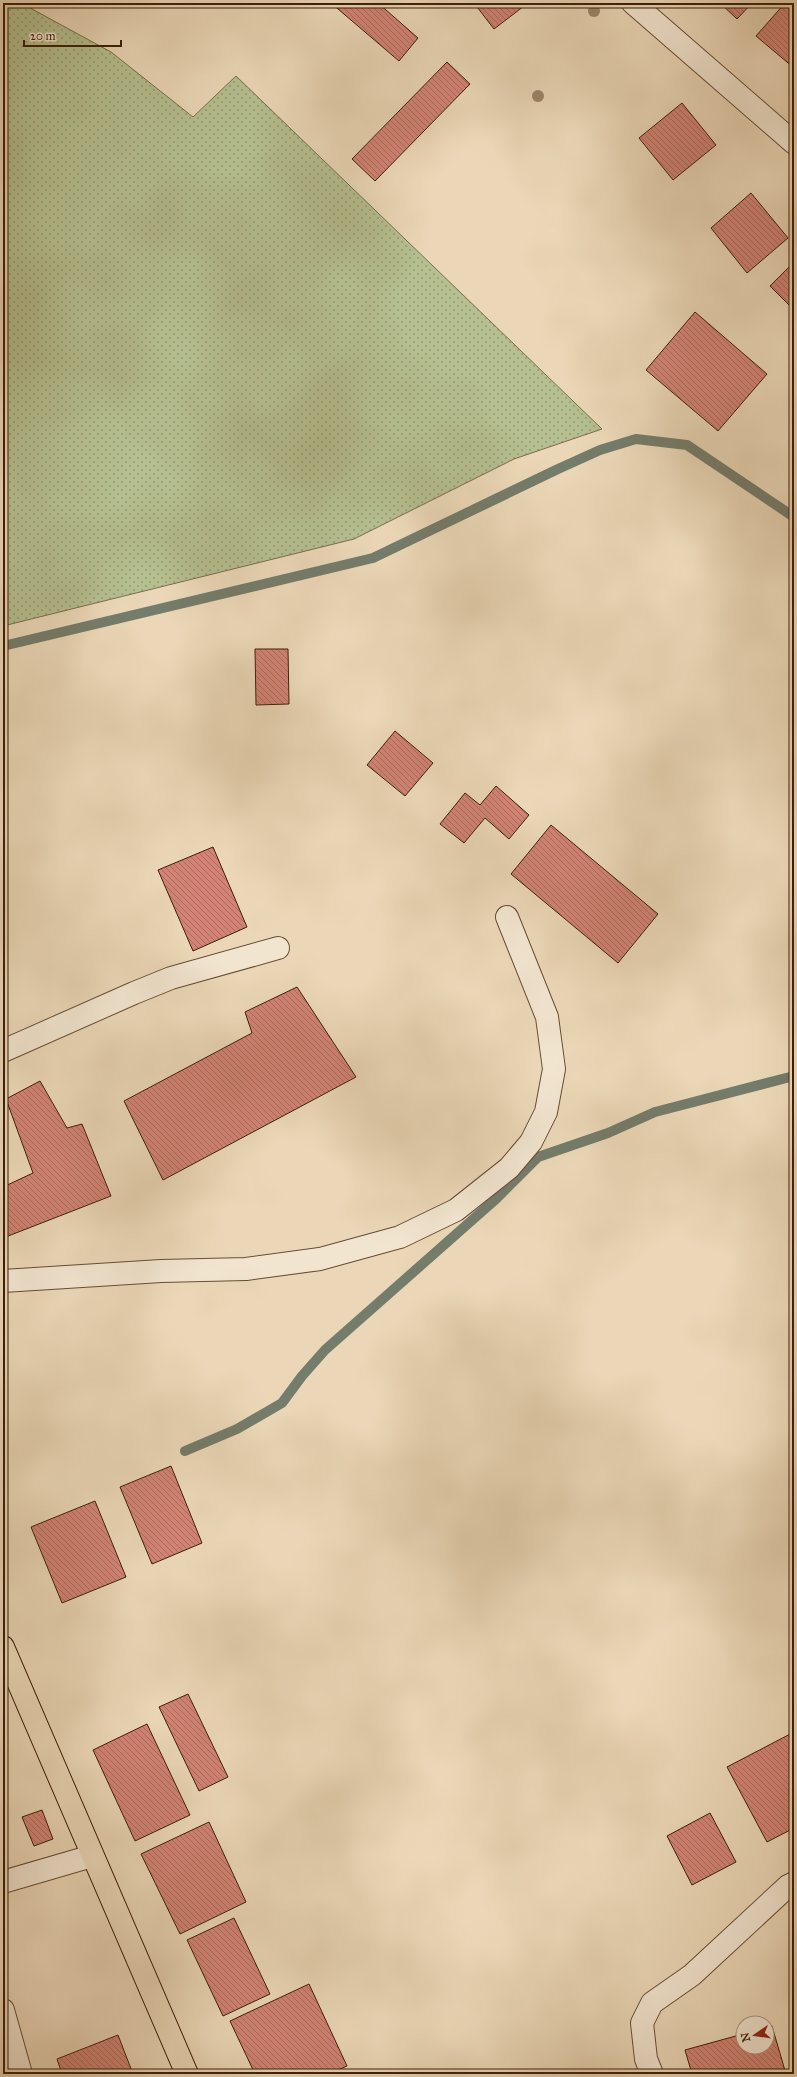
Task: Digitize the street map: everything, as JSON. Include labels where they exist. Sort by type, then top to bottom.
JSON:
[{"type":"main road","points":[[3,1647],[92,1856],[188,2074]]},
{"type":"street","points":[[633,3],[794,143]]},
{"type":"street","points":[[3,1281],[162,1271],[246,1269],[320,1259],[400,1237],[456,1210],[509,1168],[531,1142],[546,1112],[554,1070],[547,1017],[506,917]]},
{"type":"street","points":[[3,1051],[171,978],[278,948]]},
{"type":"street","points":[[3,1882],[92,1856]]},
{"type":"street","points":[[652,2074],[646,2059],[642,2022],[652,2003],[692,1975],[788,1886],[794,1883]]},
{"type":"street","points":[[3,2010],[20,2074]]},
{"type":"green space","points":[[3,3],[21,3],[111,52],[193,117],[236,76],[602,429],[514,459],[354,539],[3,626]]},
{"type":"building","points":[[331,3],[378,3],[418,38],[399,61]]},
{"type":"building","points":[[474,3],[528,3],[494,29]]},
{"type":"building","points":[[720,3],[752,3],[737,19]]},
{"type":"building","points":[[785,3],[794,3],[794,68],[756,36]]},
{"type":"building","points":[[447,62],[470,84],[375,181],[352,159]]},
{"type":"building","points":[[682,103],[716,145],[673,180],[639,138]]},
{"type":"building","points":[[751,193],[788,238],[747,273],[711,228]]},
{"type":"building","points":[[794,262],[794,310],[770,286]]},
{"type":"building","points":[[695,312],[767,374],[718,431],[646,370]]},
{"type":"building","points":[[255,649],[288,649],[289,704],[256,705]]},
{"type":"building","points":[[395,731],[433,763],[405,796],[367,765]]},
{"type":"building","points":[[496,786],[529,815],[509,839],[485,818],[464,843],[440,824],[465,793],[480,805]]},
{"type":"building","points":[[551,825],[658,914],[618,963],[511,874]]},
{"type":"building","points":[[213,847],[247,927],[193,951],[158,870]]},
{"type":"building","points":[[297,987],[356,1077],[163,1180],[124,1101],[252,1033],[245,1012]]},
{"type":"building","points":[[40,1081],[67,1128],[82,1124],[111,1196],[3,1238],[3,1187],[33,1173],[6,1099]]},
{"type":"building","points":[[171,1466],[202,1543],[152,1564],[120,1487]]},
{"type":"building","points":[[95,1501],[126,1577],[62,1603],[31,1527]]},
{"type":"building","points":[[188,1694],[228,1777],[199,1791],[159,1707]]},
{"type":"building","points":[[147,1724],[190,1815],[135,1841],[93,1750]]},
{"type":"building","points":[[794,1732],[794,1828],[767,1842],[727,1767]]},
{"type":"building","points":[[42,1810],[53,1839],[34,1846],[22,1817]]},
{"type":"building","points":[[710,1813],[736,1862],[692,1885],[667,1836]]},
{"type":"building","points":[[209,1822],[246,1902],[180,1934],[141,1854]]},
{"type":"building","points":[[234,1918],[270,1994],[223,2016],[187,1940]]},
{"type":"building","points":[[309,1984],[347,2066],[329,2074],[255,2074],[230,2021]]},
{"type":"building","points":[[118,2035],[133,2074],[62,2074],[57,2059]]},
{"type":"building","points":[[735,2036],[735,2055],[775,2055],[775,2036],[786,2074],[692,2074],[685,2050]]},
{"type":"waterway","points":[[3,646],[373,558],[558,469],[600,450],[636,439],[687,445],[794,517]]},
{"type":"waterway","points":[[185,1451],[237,1429],[282,1403],[302,1376],[325,1350],[496,1199],[538,1157],[608,1133],[655,1112],[794,1076]]}]
